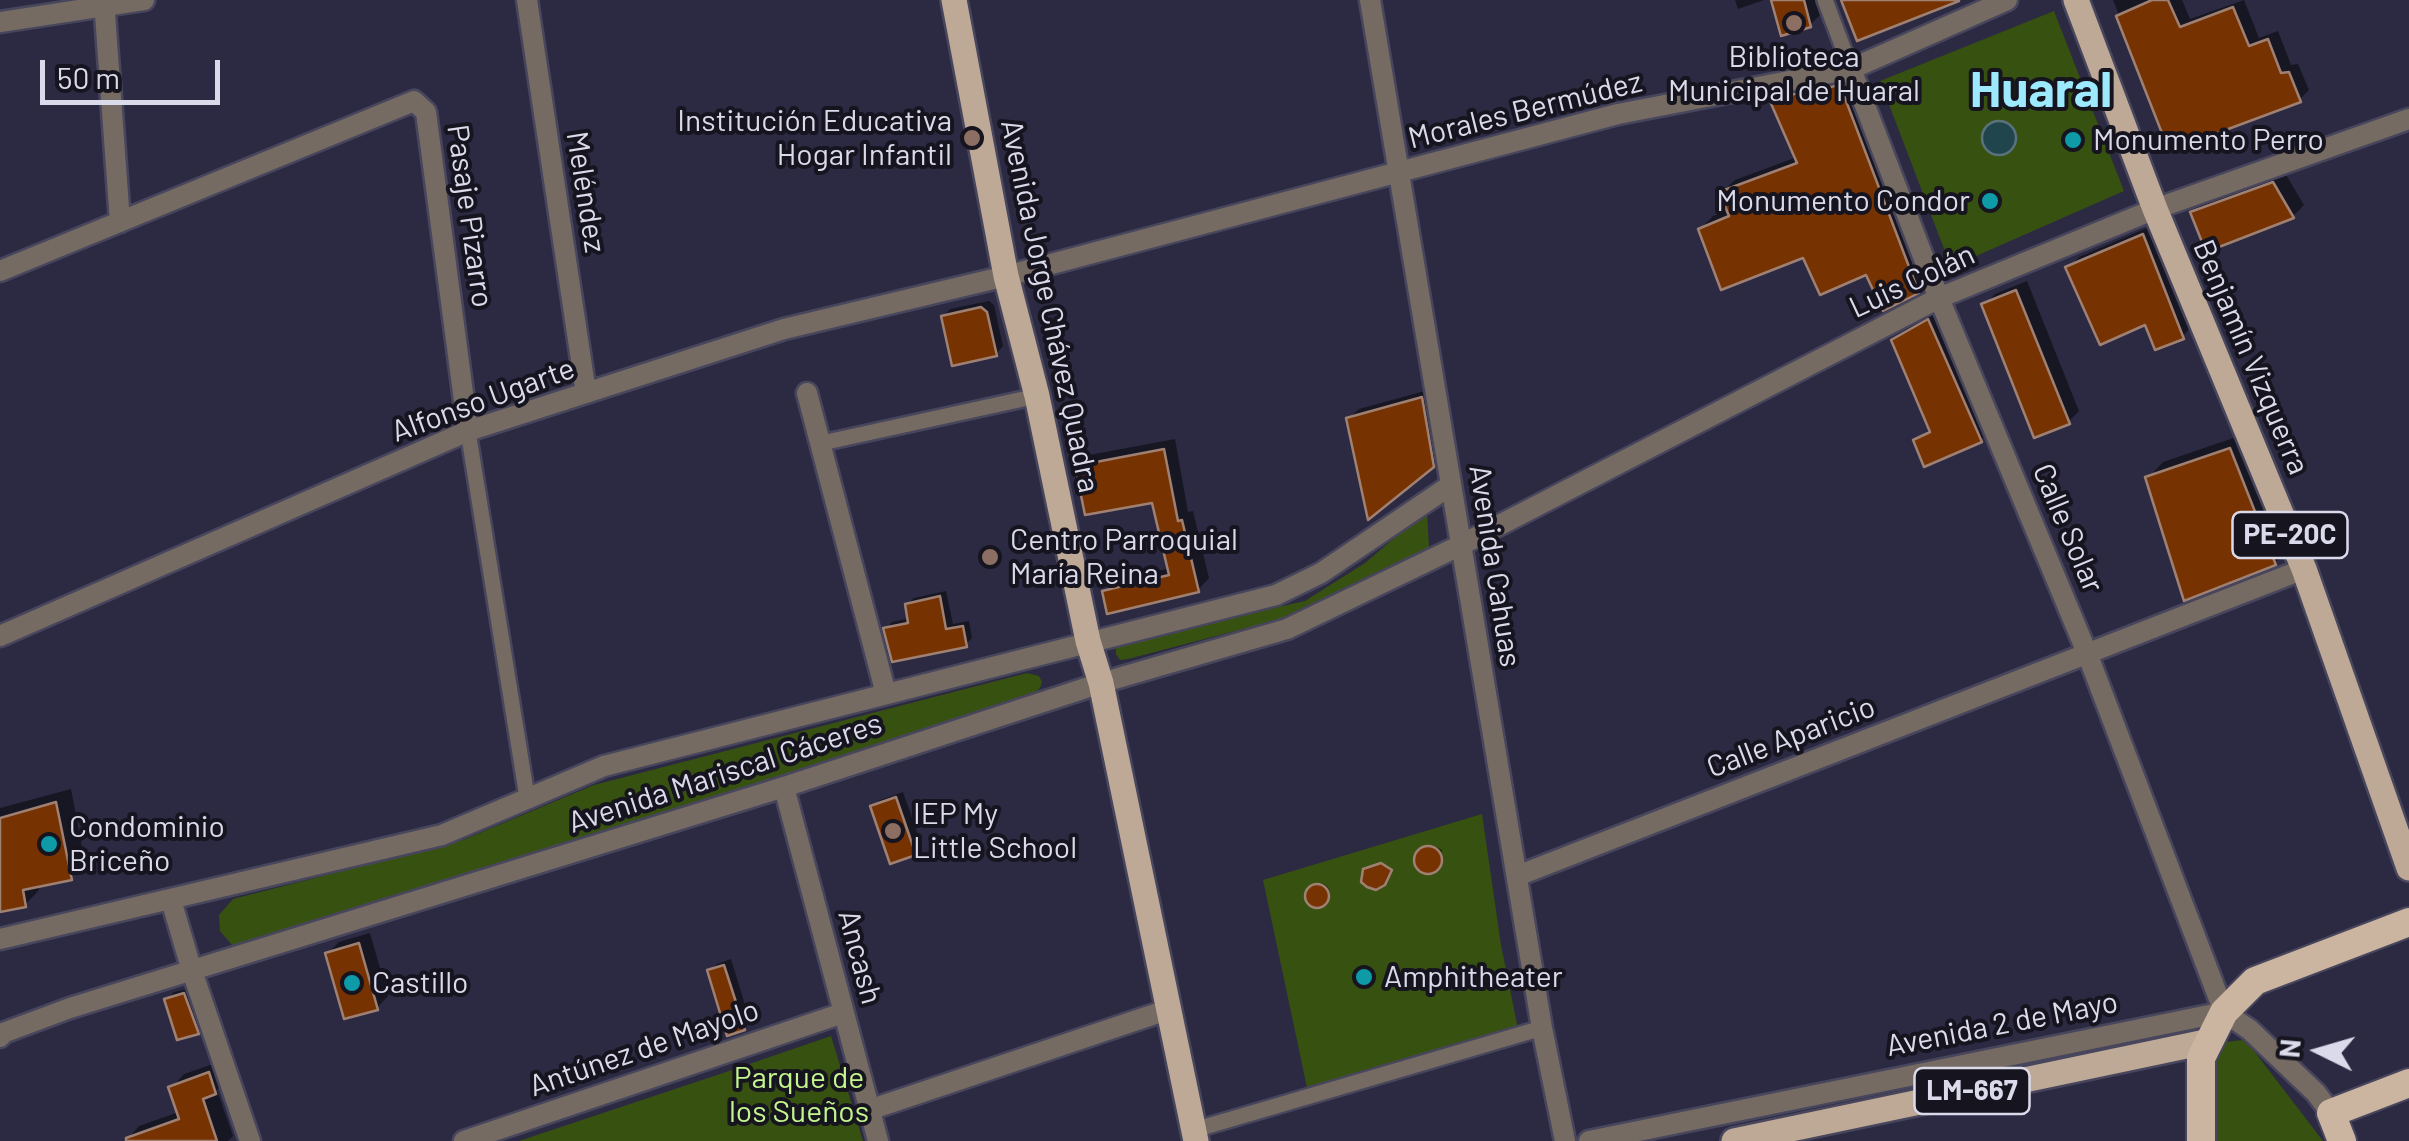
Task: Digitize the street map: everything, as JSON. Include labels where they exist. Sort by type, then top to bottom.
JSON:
[{"type":"highway","points":[[2202,1141],[2201,1058],[2224,1012],[2255,981],[2409,922]]},
{"type":"highway","points":[[2342,1141],[2331,1113],[2409,1083]]},
{"type":"main road","name":"Avenida Jorge Chávez Quadra","points":[[954,0],[1006,276],[1088,641],[1101,683],[1195,1136]]},
{"type":"main road","name":"PE-20C","points":[[2076,0],[2154,208]]},
{"type":"main road","name":"Benjamín Vizquerra","points":[[2154,208],[2304,570],[2409,868]]},
{"type":"main road","name":"Avenida 2 de Mayo","points":[[1734,1141],[2210,1042]]},
{"type":"street","points":[[0,22],[104,3],[144,0]]},
{"type":"street","name":"Meléndez","points":[[527,0],[586,394]]},
{"type":"street","name":"Avenida Cahuas","points":[[1370,0],[1542,1028],[1566,1141]]},
{"type":"street","points":[[1826,0],[1852,68]]},
{"type":"street","name":"Morales Bermúdez","points":[[1006,276],[1618,114],[1852,68],[2007,0]]},
{"type":"street","points":[[104,3],[120,222]]},
{"type":"street","name":"Calle Solar","points":[[1852,68],[1939,298],[2087,653],[2224,1012]]},
{"type":"street","name":"Pasaje Pizarro","points":[[0,271],[414,101],[426,112],[468,430]]},
{"type":"street","name":"Luis Colán","points":[[1461,545],[1939,298],[2154,208],[2409,119]]},
{"type":"street","name":"Alfonso Ugarte","points":[[0,636],[468,430],[819,319],[1006,276]]},
{"type":"street","points":[[807,394],[886,694]]},
{"type":"street","points":[[822,442],[1036,396]]},
{"type":"street","points":[[468,430],[527,797]]},
{"type":"street","points":[[0,939],[442,834],[604,766],[1276,595],[1321,573],[1452,485]]},
{"type":"street","name":"Avenida Mariscal Cáceres","points":[[0,1037],[3,1032],[70,1008],[784,788],[1101,683],[1286,629],[1461,545]]},
{"type":"street","name":"Calle Aparicio","points":[[1517,876],[2304,570]]},
{"type":"street","name":"Ancash","points":[[784,788],[878,1141]]},
{"type":"street","points":[[171,900],[250,1141]]},
{"type":"street","points":[[870,1110],[1170,1009]]},
{"type":"street","points":[[2224,1012],[2250,1030],[2316,1093],[2331,1113]]},
{"type":"street","name":"Avenida 2 de Mayo","points":[[1589,1141],[2224,1012]]},
{"type":"street","name":"Antúnez de Mayolo","points":[[464,1141],[844,1013]]},
{"type":"street","points":[[1195,1136],[1542,1028]]},
{"type":"green space","points":[[2054,11],[2124,191],[1951,267],[1880,81]]},
{"type":"green space","points":[[1427,510],[1429,548],[1300,614],[1128,659],[1120,660],[1116,654],[1116,647],[1122,642],[1305,601],[1365,563]]},
{"type":"green space","points":[[1027,673],[1039,676],[1042,682],[1030,697],[823,765],[248,948],[232,945],[220,931],[219,915],[233,899],[463,840],[594,785]]},
{"type":"green space","points":[[1482,814],[1519,1034],[1309,1097],[1263,880]]},
{"type":"green space","name":"Parque de los Sueños","points":[[831,1036],[863,1141],[519,1141],[726,1072]]},
{"type":"green space","points":[[2242,1040],[2323,1141],[2214,1141],[2211,1068],[2216,1052],[2226,1042]]},
{"type":"shaded area","points":[[1999,121],[2011,126],[2016,138],[2011,150],[1999,155],[1987,150],[1982,138],[1987,126]]},
{"type":"building","points":[[1771,0],[1804,0],[1811,27],[1781,36]]},
{"type":"building","points":[[1841,0],[1959,0],[1959,1],[1857,41]]},
{"type":"building","points":[[2152,0],[2168,0],[2180,27],[2233,7],[2249,46],[2268,39],[2281,73],[2289,72],[2301,102],[2169,151],[2116,16]]},
{"type":"building","points":[[1840,85],[1919,293],[1883,311],[1866,275],[1820,295],[1803,258],[1721,290],[1698,229],[1729,216],[1719,192],[1797,163],[1769,99]]},
{"type":"building","points":[[2273,182],[2294,218],[2206,252],[2190,212]]},
{"type":"building","points":[[2143,234],[2184,339],[2155,350],[2145,325],[2100,345],[2065,267]]},
{"type":"building","points":[[2016,290],[2070,424],[2034,438],[1981,304]]},
{"type":"building","points":[[981,307],[987,312],[997,356],[952,366],[941,316]]},
{"type":"building","points":[[1928,319],[1982,442],[1924,467],[1913,440],[1930,432],[1891,340]]},
{"type":"building","points":[[1422,397],[1434,467],[1368,520],[1346,418]]},
{"type":"building","points":[[2230,448],[2276,565],[2184,601],[2145,477]]},
{"type":"building","points":[[1164,449],[1178,521],[1182,520],[1199,592],[1107,614],[1102,591],[1169,575],[1152,503],[1085,515],[1075,466]]},
{"type":"building","points":[[940,596],[946,629],[963,626],[967,647],[892,662],[883,628],[908,623],[905,604]]},
{"type":"building","name":"IEP My Little School","points":[[896,797],[916,855],[890,864],[870,806]]},
{"type":"building","points":[[56,802],[72,880],[23,890],[26,907],[0,912],[0,818]]},
{"type":"building","points":[[1428,846],[1438,850],[1442,860],[1438,870],[1428,874],[1418,870],[1414,860],[1418,850]]},
{"type":"building","points":[[1381,863],[1392,870],[1385,885],[1376,890],[1367,887],[1361,882],[1363,869]]},
{"type":"building","points":[[1317,884],[1326,887],[1326,905],[1317,908],[1308,905],[1305,896],[1308,887]]},
{"type":"building","name":"Castillo","points":[[359,943],[378,1010],[344,1019],[325,953]]},
{"type":"building","points":[[724,965],[745,1030],[727,1036],[707,970]]},
{"type":"building","points":[[184,993],[199,1034],[177,1040],[164,999]]},
{"type":"building","points":[[209,1072],[216,1094],[203,1099],[217,1141],[126,1141],[179,1119],[168,1087]]},
{"type":"place","name":"Biblioteca Municipal de Huaral","points":[[1794,23]]},
{"type":"place","name":"Institución Educativa Hogar Infantil","points":[[972,138]]},
{"type":"place","name":"Monumento Perro","points":[[2073,140]]},
{"type":"place","name":"Monumento Condor","points":[[1990,201]]},
{"type":"place","name":"Centro Parroquial María Reina","points":[[990,557]]},
{"type":"place","name":"IEP My Little School","points":[[893,831]]},
{"type":"place","name":"Condominio Briceño","points":[[49,844]]},
{"type":"place","name":"Amphitheater","points":[[1364,977]]},
{"type":"place","name":"Castillo","points":[[352,983]]},
{"type":"district","name":"Huaral","points":[[2041,90]]}]
